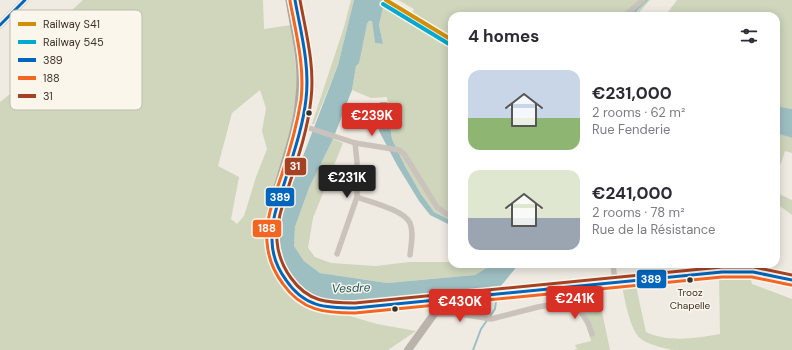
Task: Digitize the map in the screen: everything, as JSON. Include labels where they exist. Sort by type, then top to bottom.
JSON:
[{"type":"main road","points":[[290,0],[301,80],[303,126]]},
{"type":"main road","points":[[294,0],[307,80],[303,126],[277,206],[272,232],[273,250],[285,278],[296,293],[315,305],[336,309],[722,272],[753,272],[792,280]]},
{"type":"main road","points":[[408,350],[434,314],[436,299]]},
{"type":"street","points":[[15,10],[25,0]]},
{"type":"street","points":[[629,12],[643,0]]},
{"type":"street","points":[[0,25],[10,15]]},
{"type":"street","points":[[303,126],[346,141],[399,150],[404,154],[437,207],[448,214]]},
{"type":"street","points":[[337,254],[356,197],[357,162],[355,143]]},
{"type":"street","points":[[356,197],[401,214],[410,222],[412,239],[410,255]]},
{"type":"street","points":[[613,268],[615,282]]},
{"type":"street","points":[[434,314],[461,314],[489,319],[566,302],[585,291],[590,284]]},
{"type":"street","points":[[573,299],[588,323],[592,334]]},
{"type":"green space","points":[[83,0],[263,0],[264,29],[291,25],[297,79],[295,120],[267,216],[267,246],[281,281],[298,303],[377,324],[416,331],[388,350],[0,350],[0,102],[10,94],[10,110],[142,110],[142,10],[72,10]],"holes":[[[260,90],[266,108],[262,131],[267,149],[256,177],[244,216],[237,224],[231,219],[239,177],[218,166],[232,113]]]},
{"type":"green space","points":[[351,0],[354,0],[338,65],[314,124],[312,124],[344,27]]},
{"type":"green space","points":[[398,0],[650,0],[640,12],[448,12],[448,219],[434,212],[421,194],[405,166],[392,139],[387,97],[371,98],[352,90],[356,66],[369,21],[372,20],[375,43],[383,44],[379,25],[383,3],[409,18],[414,9]]},
{"type":"green space","points":[[677,0],[792,0],[792,109],[780,107],[780,12],[668,12]]},
{"type":"green space","points":[[780,134],[792,138],[792,153],[785,151],[780,166]]},
{"type":"green space","points":[[333,139],[343,143],[313,218],[308,248],[315,257],[331,263],[376,266],[409,262],[448,262],[448,268],[486,268],[475,275],[387,283],[320,273],[304,261],[294,246],[295,227],[309,188]]},
{"type":"green space","points":[[780,192],[781,195],[792,200],[792,215],[780,206]]},
{"type":"green space","points":[[719,276],[750,276],[752,284],[792,299],[792,350],[674,350],[648,343],[637,335],[628,315],[622,286],[636,286],[646,332],[664,338],[683,339],[720,334]]},
{"type":"green space","points":[[597,288],[610,350],[573,350],[577,349],[575,345],[591,341],[578,290]]},
{"type":"water","name":"Vesdre","points":[[354,0],[384,0],[379,25],[383,44],[375,43],[372,21],[369,21],[367,24],[359,63],[356,66],[352,90],[333,139],[309,188],[295,227],[294,246],[304,261],[320,273],[387,283],[475,275],[486,268],[516,268],[500,287],[347,303],[320,300],[304,291],[291,279],[283,261],[279,245],[278,226],[282,211],[338,65]]},
{"type":"water","points":[[380,102],[387,102],[392,139],[405,166],[421,194],[434,212],[448,219],[448,224],[430,215],[419,201],[397,165],[379,131]]},
{"type":"water","points":[[780,107],[792,109],[792,138],[780,134]]},
{"type":"waterway","points":[[634,12],[647,0]]},
{"type":"waterway","points":[[473,350],[481,329],[495,309],[496,301]]},
{"type":"rail line","name":"S41","points":[[386,0],[448,38]]},
{"type":"rail line","name":"545","points":[[383,4],[448,43]]},
{"type":"transit line","name":"389","points":[[15,10],[25,0]]},
{"type":"transit line","name":"389","points":[[295,0],[306,62],[306,99],[303,120],[276,210],[272,233],[272,245],[274,256],[283,276],[293,289],[308,301],[325,306],[355,308],[722,272],[753,272],[792,280]]},
{"type":"transit line","name":"31","points":[[300,0],[311,62],[311,99],[303,141],[279,219],[277,241],[283,265],[297,286],[304,292],[319,300],[355,303],[712,268]]},
{"type":"transit line","name":"188","points":[[290,1],[301,63],[301,100],[290,147],[269,216],[267,242],[270,259],[280,279],[290,293],[306,305],[324,311],[355,313],[722,277],[752,277],[791,285]]},
{"type":"transit line","name":"389","points":[[0,25],[10,15]]},
{"type":"transit line","name":"31","points":[[759,268],[792,275]]},
{"type":"place","name":"Trooz Chapelle","points":[[690,280]]}]
